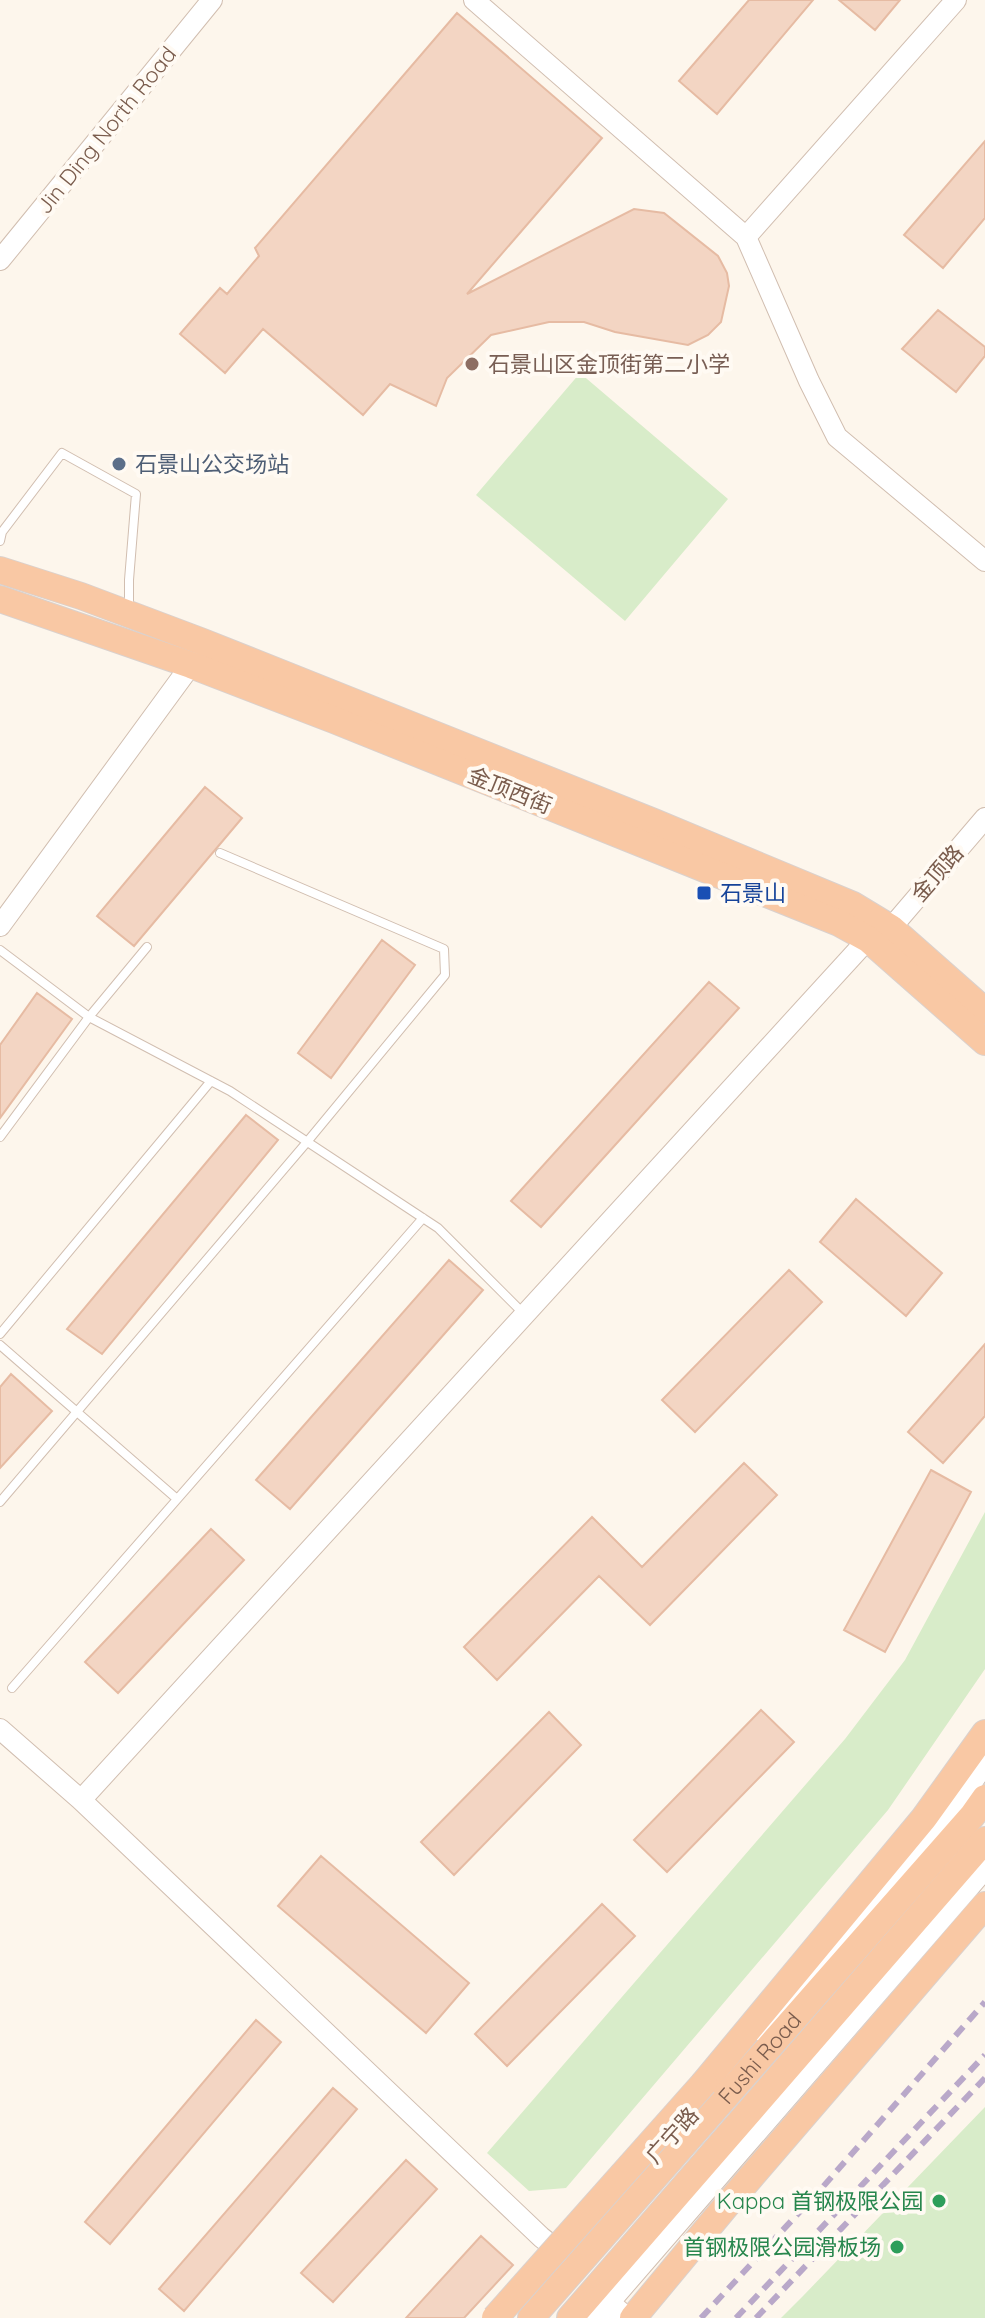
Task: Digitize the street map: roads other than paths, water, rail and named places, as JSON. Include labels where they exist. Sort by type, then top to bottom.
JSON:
[{"type":"highway","name":"金顶西街","points":[[0,570],[130,614],[654,822],[853,905],[985,1042]]},
{"type":"highway","name":"金顶西街","points":[[0,599],[191,665],[823,916],[879,934],[985,1011]]},
{"type":"highway","points":[[495,2318],[704,2083],[924,1818],[985,1733]]},
{"type":"highway","name":"Fushi Road","points":[[531,2318],[985,1798]]},
{"type":"highway","name":"Fushi Road","points":[[570,2318],[985,1840]]},
{"type":"highway","points":[[633,2318],[985,1905]]},
{"type":"street","name":"Jin Ding North Road","points":[[0,260],[212,0]]},
{"type":"street","points":[[474,0],[746,237],[837,437],[985,561]]},
{"type":"street","points":[[746,237],[956,0]]},
{"type":"street","points":[[0,926],[191,665]]},
{"type":"street","name":"金顶路","points":[[81,1800],[985,818]]},
{"type":"street","points":[[0,1729],[81,1800],[518,2215],[564,2255]]},
{"type":"street","name":"广宁路","points":[[508,2318],[851,1930],[948,1816],[985,1764]]},
{"type":"street","points":[[610,2313],[985,1869]]},
{"type":"lane","points":[[0,541],[2,532],[62,453],[136,494],[129,580],[130,614]]},
{"type":"lane","points":[[0,1502],[445,975],[444,949],[220,853]]},
{"type":"lane","points":[[0,1137],[89,1017],[147,947]]},
{"type":"lane","points":[[0,950],[89,1017],[211,1081],[438,1228],[526,1316]]},
{"type":"lane","points":[[0,1334],[211,1081]]},
{"type":"lane","points":[[12,1688],[423,1218]]},
{"type":"lane","points":[[0,1345],[177,1499]]},
{"type":"railway","points":[[701,2318],[821,2189],[985,2002]]},
{"type":"railway","points":[[736,2318],[985,2055]]},
{"type":"railway","points":[[756,2318],[985,2078]]},
{"type":"place","name":"石景山区金顶街第二小学","points":[[472,364]]},
{"type":"place","name":"石景山公交场站","points":[[119,464]]},
{"type":"place","name":"石景山","points":[[704,893]]},
{"type":"place","name":"Kappa 首钢极限公园","points":[[939,2201]]},
{"type":"place","name":"首钢极限公园滑板场","points":[[897,2247]]}]
